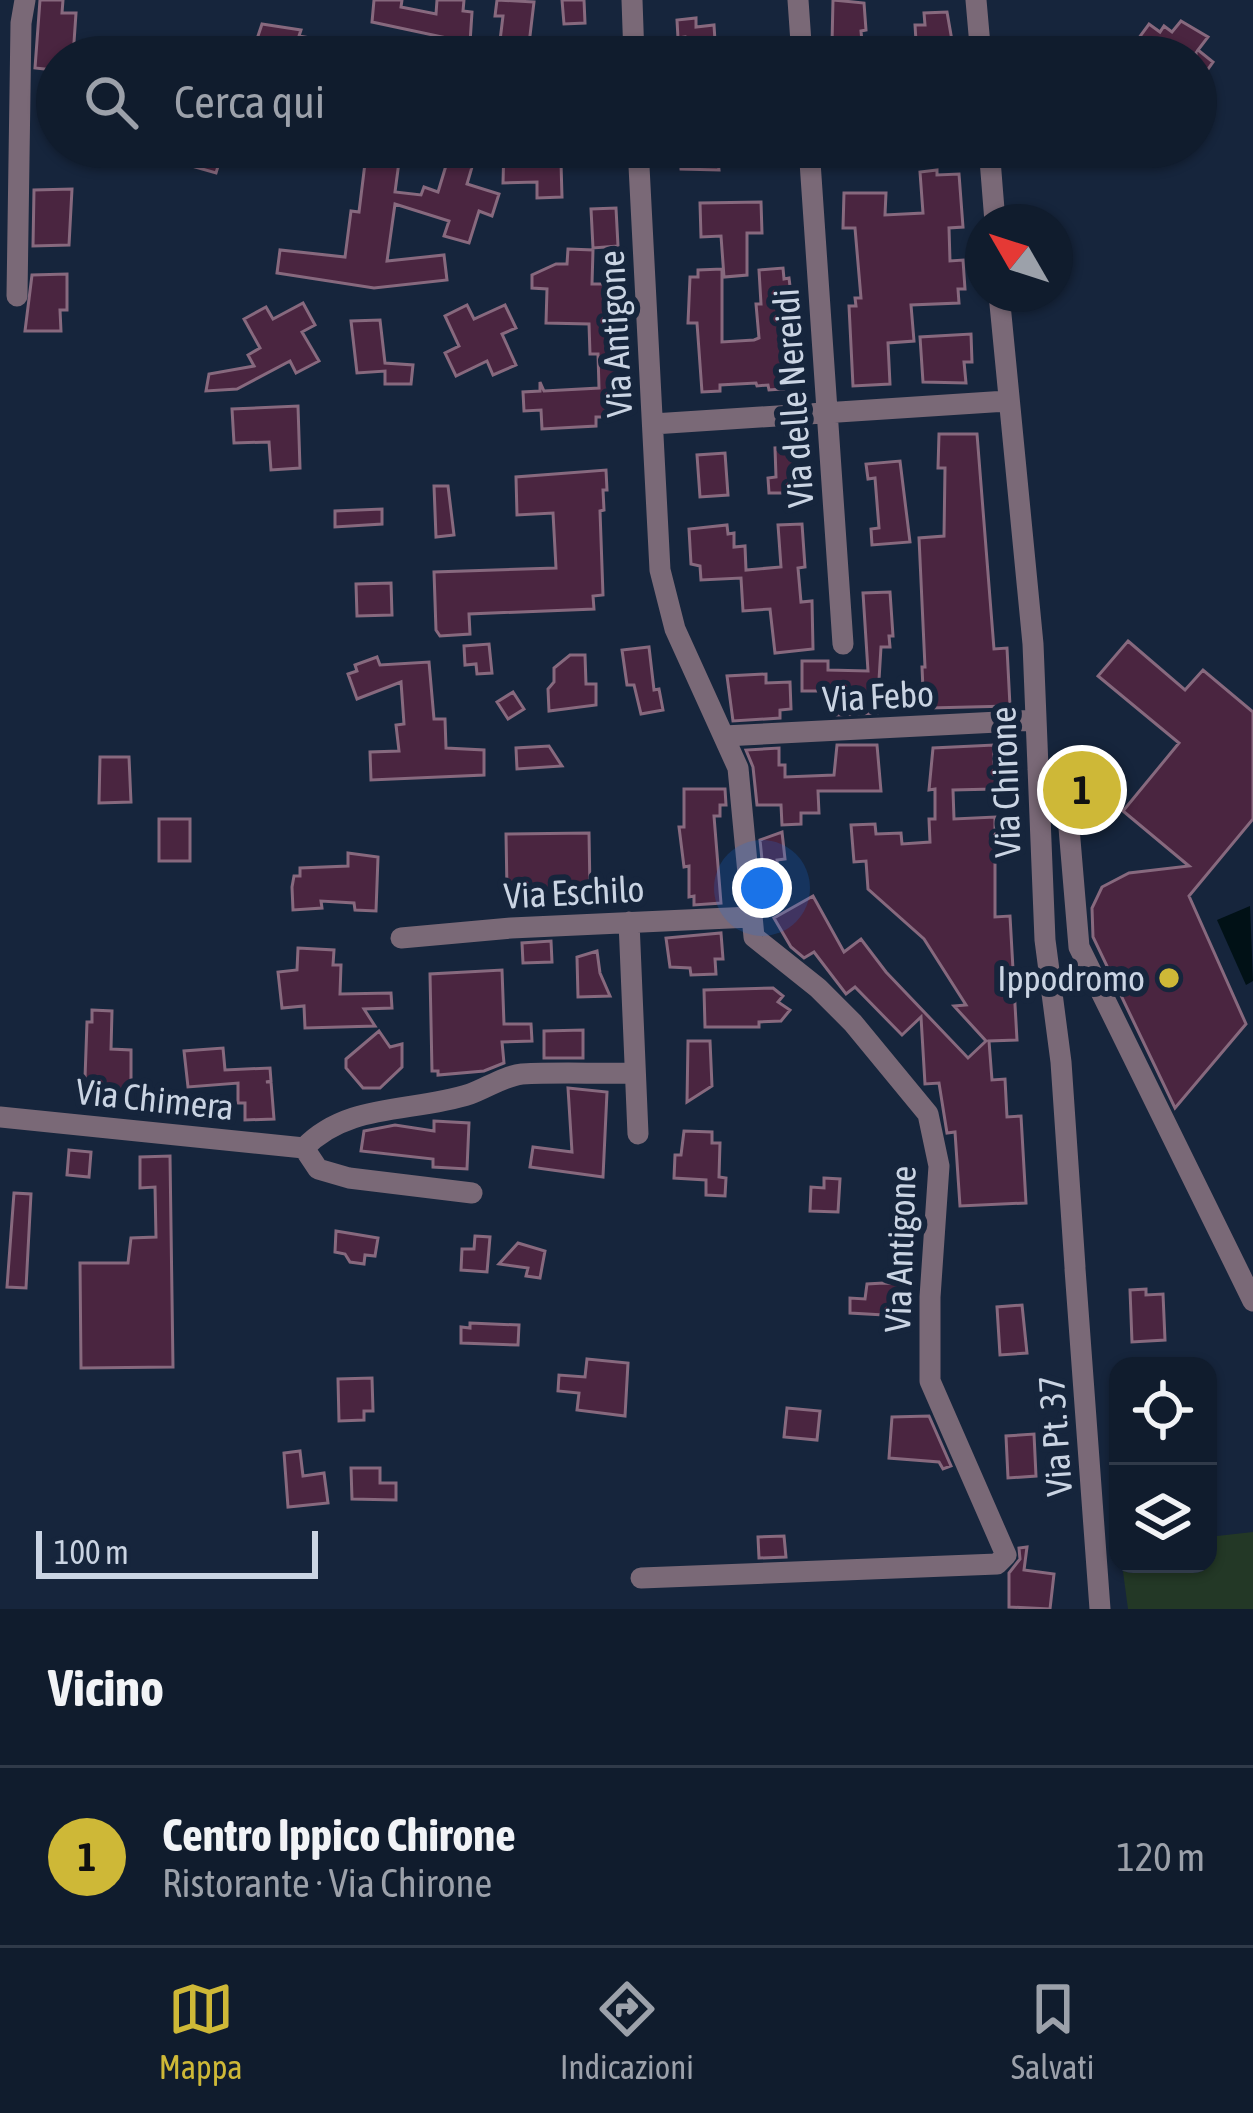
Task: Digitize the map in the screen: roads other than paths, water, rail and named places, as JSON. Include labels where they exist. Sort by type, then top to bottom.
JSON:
[{"type":"street","points":[[17,296],[25,0]]},
{"type":"street","points":[[632,0],[633,36]]},
{"type":"street","points":[[798,0],[801,36]]},
{"type":"street","points":[[976,0],[979,36]]},
{"type":"street","name":"Via Antigone","points":[[639,168],[660,571],[674,629],[738,768],[754,937],[853,1023],[928,1114],[939,1166],[930,1381],[1006,1555],[997,1564],[641,1578]]},
{"type":"street","name":"Via delle Nereidi","points":[[811,168],[843,644]]},
{"type":"street","points":[[991,168],[994,204]]},
{"type":"street","name":"Via Chirone","points":[[1000,312],[1033,644],[1045,940],[1061,1062],[1075,1268]]},
{"type":"street","points":[[653,424],[1007,401]]},
{"type":"street","name":"Via Febo","points":[[724,736],[1036,720]]},
{"type":"street","points":[[1038,769],[1066,792],[1079,947],[1253,1301]]},
{"type":"street","name":"Via Eschilo","points":[[401,938],[751,917]]},
{"type":"street","points":[[629,922],[638,1134]]},
{"type":"street","points":[[472,1193],[334,1174],[318,1169],[304,1148],[356,1114],[427,1106],[472,1094],[515,1075],[635,1073]]},
{"type":"street","name":"Via Chimera","points":[[0,1117],[304,1148]]},
{"type":"street","name":"Via Pt. 37","points":[[1075,1268],[1100,1606]]},
{"type":"place","name":"Centro Ippico Chirone","points":[[1082,790]]},
{"type":"place","name":"Ippodromo","points":[[1169,978]]}]
